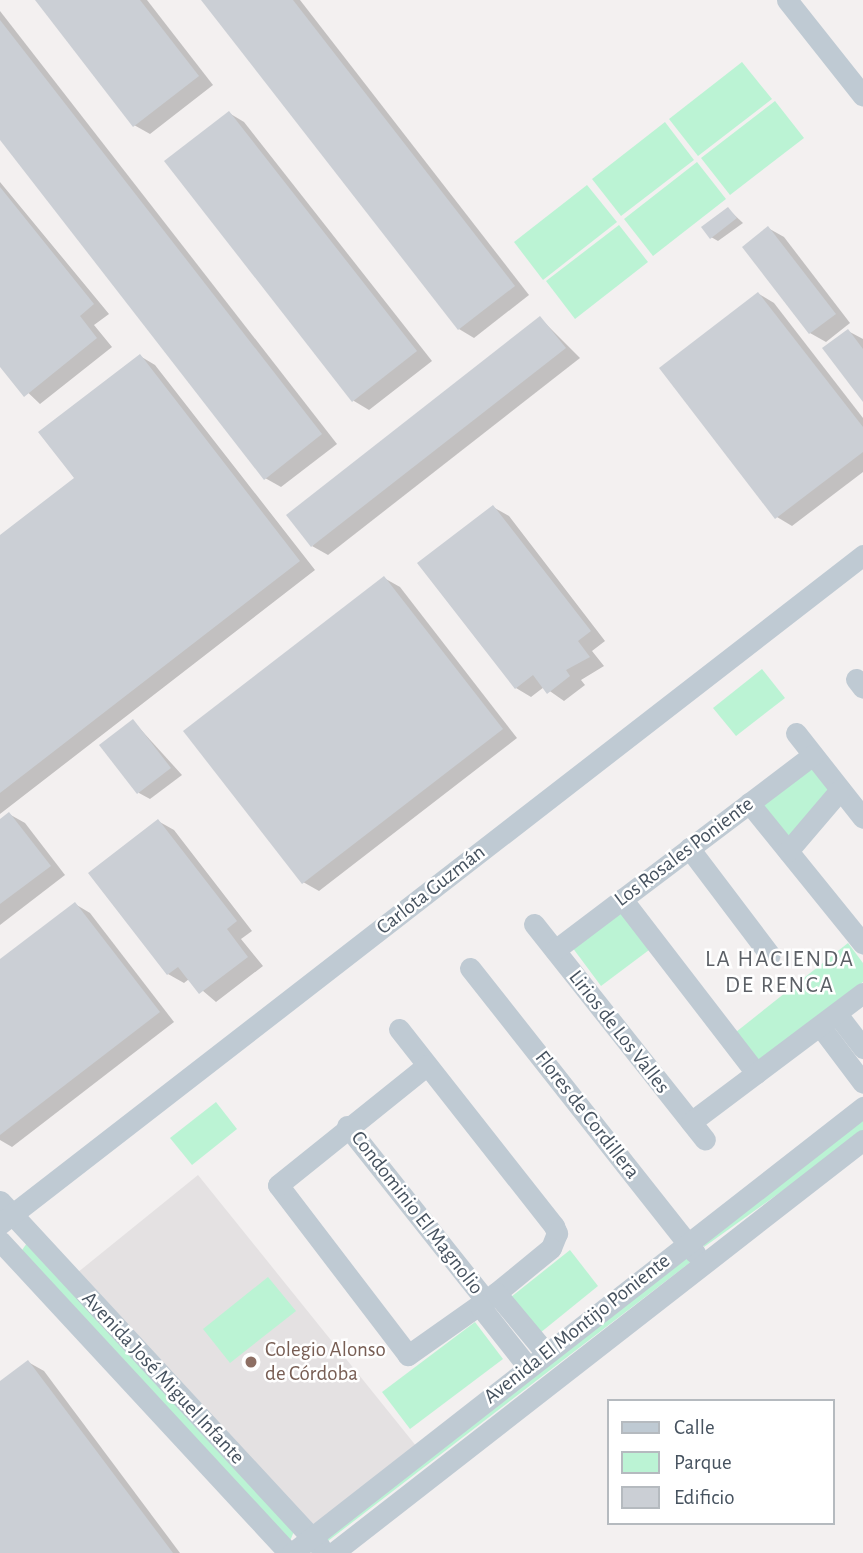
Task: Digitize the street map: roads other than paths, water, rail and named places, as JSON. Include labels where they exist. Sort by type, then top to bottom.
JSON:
[{"type":"street","points":[[787,0],[863,96]]},
{"type":"street","name":"Carlota Guzmán","points":[[4,1213],[863,555]]},
{"type":"street","points":[[796,733],[863,818]]},
{"type":"street","name":"Los Rosales Poniente","points":[[555,950],[813,755]]},
{"type":"street","points":[[788,851],[840,790]]},
{"type":"street","points":[[749,803],[863,944]]},
{"type":"street","points":[[689,848],[771,955]]},
{"type":"street","points":[[622,899],[756,1073]]},
{"type":"street","name":"Lirios de Los Valles","points":[[534,924],[705,1140]]},
{"type":"street","name":"Flores de Cordillera","points":[[470,968],[703,1263]]},
{"type":"street","points":[[691,1122],[863,993]]},
{"type":"street","points":[[828,1020],[863,1048]]},
{"type":"street","points":[[828,1020],[863,1083]]},
{"type":"street","name":"Condominio El Magnolio","points":[[399,1029],[556,1230],[554,1245],[487,1300],[408,1355],[279,1195],[282,1177],[427,1065]]},
{"type":"street","name":"Avenida El Montijo Poniente","points":[[290,1553],[863,1107]]},
{"type":"street","name":"Condominio El Magnolio","points":[[347,1126],[487,1300],[528,1367]]},
{"type":"street","points":[[331,1553],[863,1140]]},
{"type":"street","name":"Avenida José Miguel Infante","points":[[4,1213],[311,1536],[331,1553]]},
{"type":"street","name":"Avenida José Miguel Infante","points":[[0,1241],[290,1553]]},
{"type":"street","name":"Condominio El Magnolio","points":[[487,1300],[546,1353]]},
{"type":"place","name":"Colegio Alonso de Córdoba","points":[[251,1362]]},
{"type":"district","name":"LA HACIENDA DE RENCA","points":[[780,973]]}]
